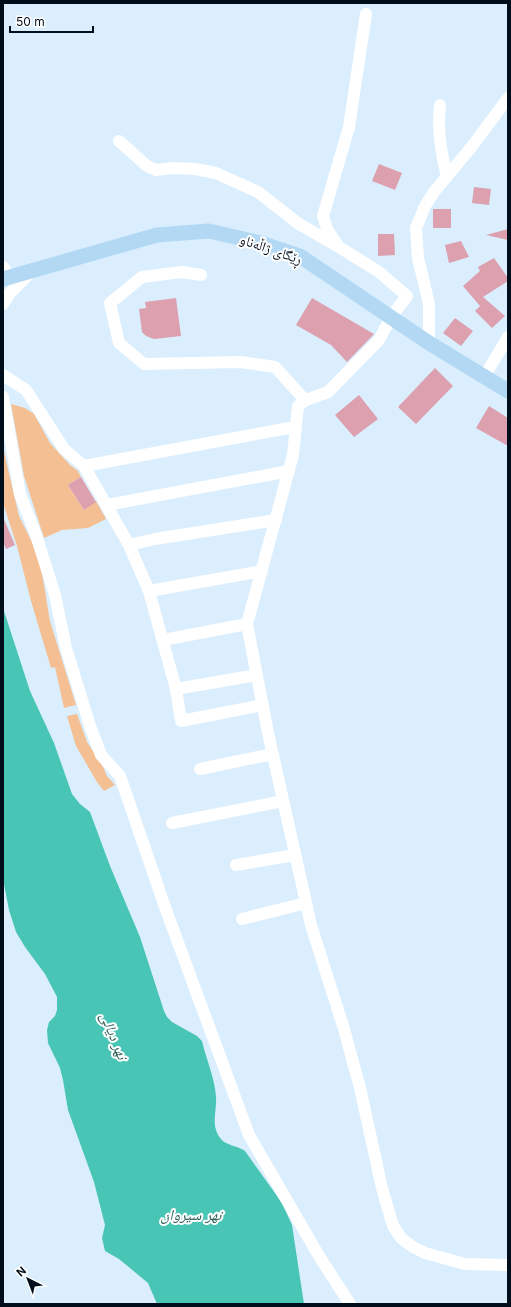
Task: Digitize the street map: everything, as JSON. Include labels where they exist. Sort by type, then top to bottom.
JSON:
[{"type":"main road","name":"ڕێگای ژاڵەناو","points":[[5,274],[31,272],[156,235],[210,231],[261,243],[300,256],[429,343],[508,392]]},
{"type":"street","points":[[339,246],[327,229],[323,216],[349,127],[366,14]]},
{"type":"street","points":[[429,343],[429,304],[418,258],[416,228],[425,206],[434,192],[473,145],[508,98]]},
{"type":"street","points":[[440,105],[439,118],[441,151],[447,177]]},
{"type":"street","points":[[119,141],[147,166],[156,170],[173,168],[195,169],[216,174],[258,192],[299,224],[339,246],[379,272],[407,296],[391,317],[379,340],[328,392],[305,400],[298,406],[293,455],[247,624],[272,754],[311,925],[344,1028],[358,1080],[382,1188],[393,1226],[402,1239],[425,1253],[465,1264],[508,1265]]},
{"type":"street","points":[[3,304],[10,293],[31,272]]},
{"type":"street","points":[[201,275],[182,272],[142,277],[110,303],[120,343],[144,364],[241,362],[275,367],[305,400]]},
{"type":"street","points":[[484,377],[508,337]]},
{"type":"street","points":[[3,375],[26,390],[64,449],[84,466],[129,545],[149,591],[176,689],[181,721],[263,705]]},
{"type":"street","points":[[3,396],[20,494],[36,535],[55,595],[66,648],[92,733],[101,755],[120,776],[166,910],[249,1135],[319,1256],[350,1304]]},
{"type":"street","points":[[84,466],[289,428],[296,428]]},
{"type":"street","points":[[107,505],[289,471]]},
{"type":"street","points":[[129,545],[276,520]]},
{"type":"street","points":[[149,591],[262,570]]},
{"type":"street","points":[[163,640],[247,624]]},
{"type":"street","points":[[176,689],[257,675]]},
{"type":"street","points":[[200,769],[272,754]]},
{"type":"street","points":[[172,823],[283,802]]},
{"type":"street","points":[[236,865],[295,855]]},
{"type":"street","points":[[242,919],[306,903]]},
{"type":"shaded area","points":[[11,404],[25,408],[34,414],[50,443],[70,465],[78,471],[81,477],[68,485],[84,510],[96,501],[106,519],[88,528],[62,530],[44,538],[24,476]]},
{"type":"shaded area","points":[[3,447],[19,516],[32,542],[39,561],[50,621],[76,705],[64,708],[55,667],[51,668],[31,601],[17,546],[3,503]]},
{"type":"shaded area","points":[[77,714],[87,742],[102,765],[107,776],[115,785],[104,791],[76,746],[67,716]]},
{"type":"water","name":"نهر سیروان","points":[[3,608],[30,691],[54,743],[72,794],[80,804],[90,812],[110,866],[140,937],[164,1011],[172,1022],[197,1036],[202,1041],[215,1090],[215,1124],[218,1134],[225,1143],[245,1151],[282,1203],[292,1225],[304,1304],[157,1304],[148,1283],[119,1259],[105,1251],[102,1238],[105,1225],[94,1182],[68,1110],[60,1068],[48,1043],[47,1030],[49,1022],[55,1016],[57,1010],[57,997],[45,974],[16,932],[9,910],[3,879]]},
{"type":"building","points":[[379,164],[402,173],[395,190],[372,181]]},
{"type":"building","points":[[474,187],[491,189],[489,205],[472,203]]},
{"type":"building","points":[[433,209],[451,209],[451,228],[433,228]]},
{"type":"building","points":[[508,229],[508,240],[486,235]]},
{"type":"building","points":[[378,234],[394,234],[395,255],[378,256]]},
{"type":"building","points":[[461,241],[469,257],[449,263],[445,245]]},
{"type":"building","points":[[494,258],[508,278],[508,281],[483,297],[505,316],[492,328],[475,311],[480,306],[463,286],[480,271],[478,267]]},
{"type":"building","points":[[176,298],[181,336],[154,339],[146,336],[142,332],[139,309],[146,308],[145,302]]},
{"type":"building","points":[[312,298],[374,334],[347,362],[331,345],[296,325]]},
{"type":"building","points":[[455,318],[473,331],[461,346],[443,333]]},
{"type":"building","points":[[435,368],[453,386],[416,424],[398,407]]},
{"type":"building","points":[[359,395],[378,419],[354,437],[335,415]]},
{"type":"building","points":[[489,406],[508,418],[508,446],[476,428]]},
{"type":"building","points":[[81,477],[96,502],[84,510],[68,485]]},
{"type":"building","points":[[3,517],[15,545],[6,549],[3,542]]},
{"type":"water label","name":"نهر ديالى","points":[[114,1036]]}]
